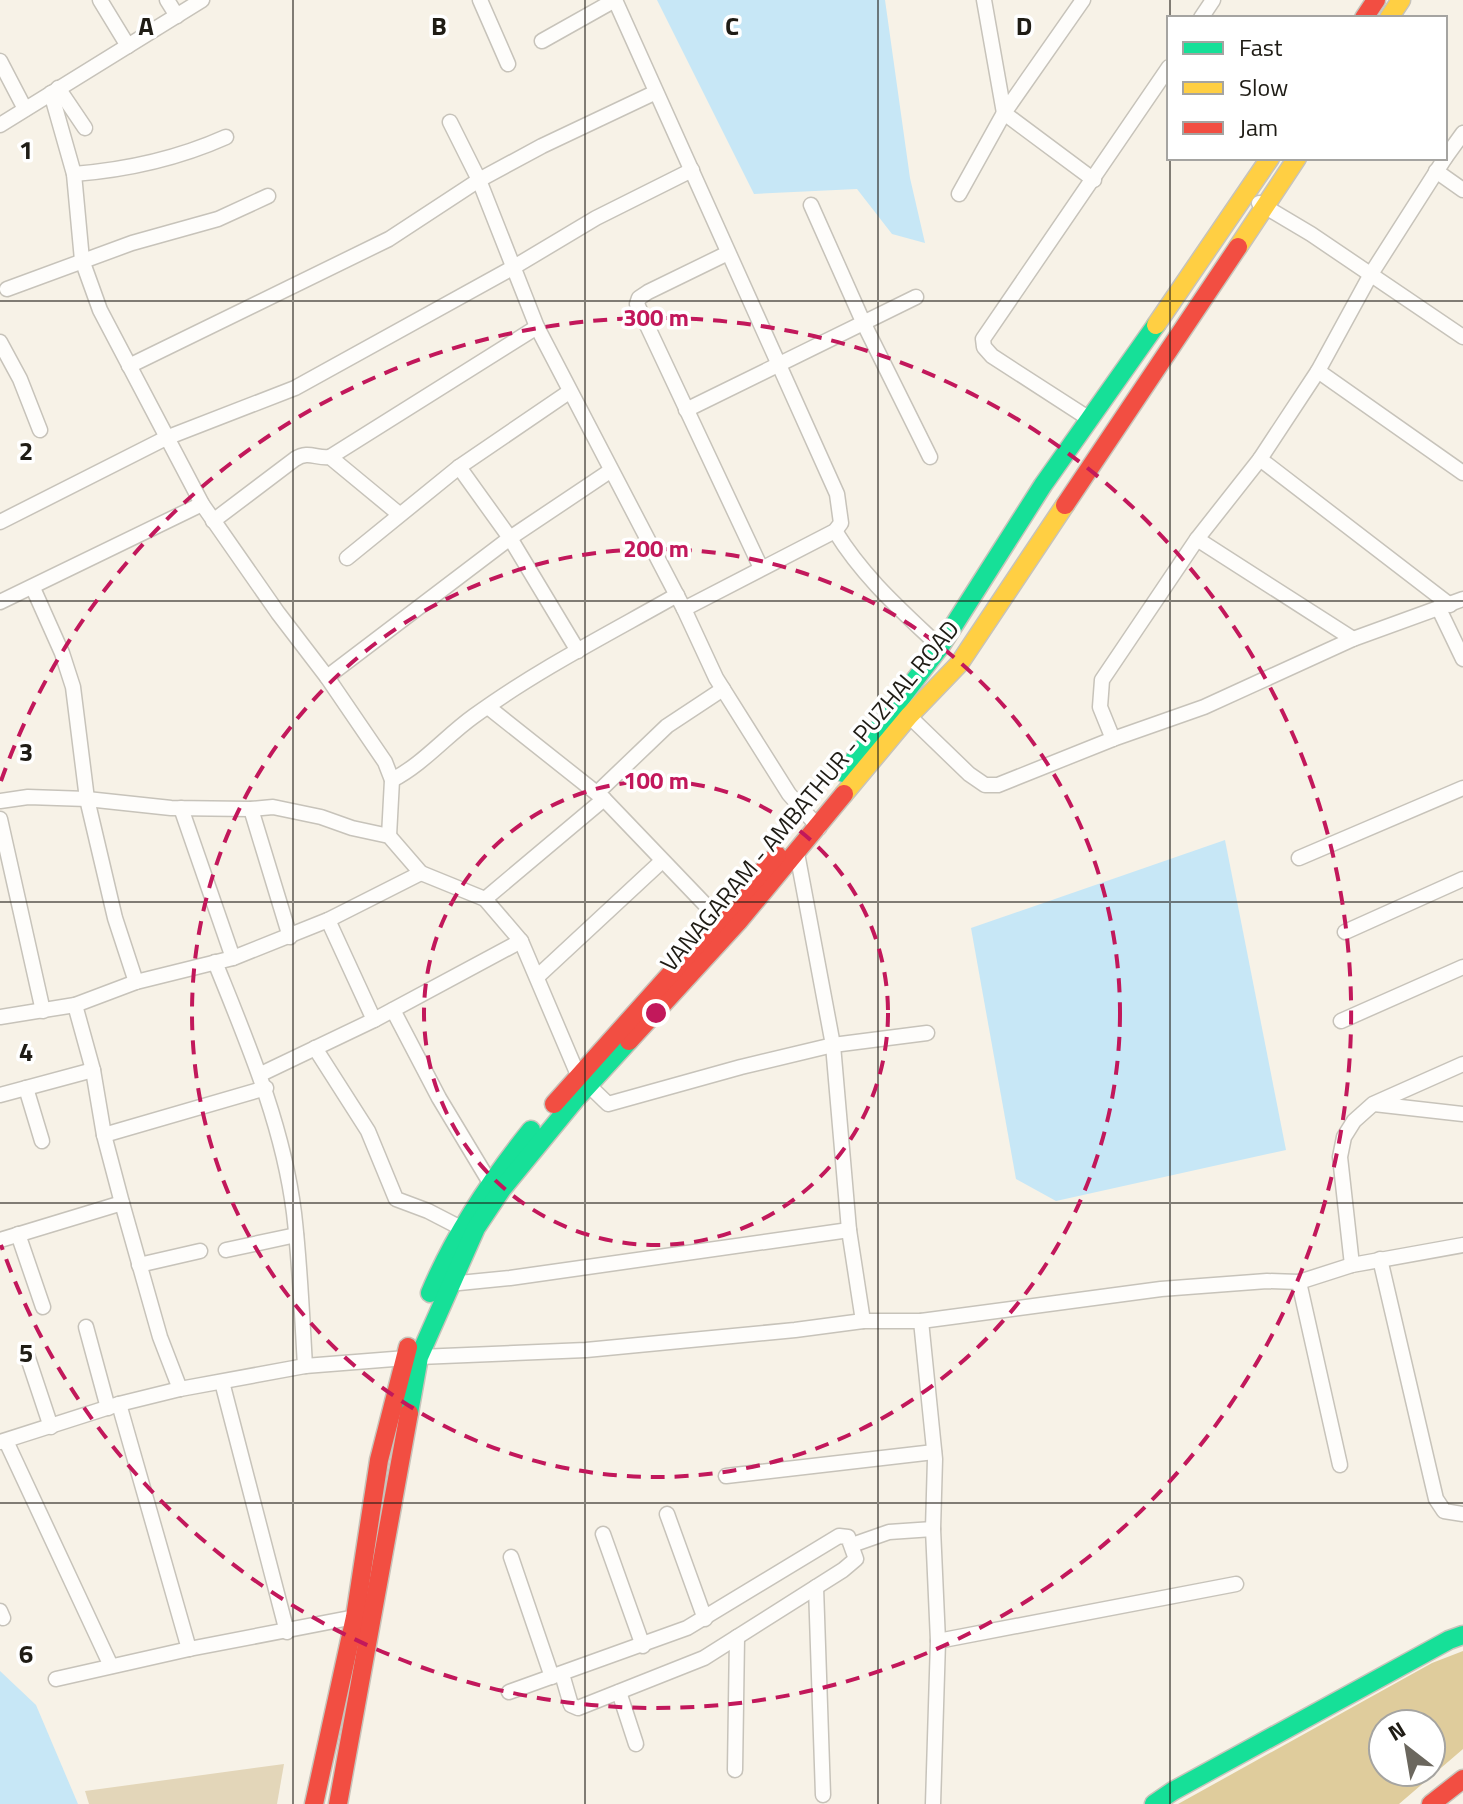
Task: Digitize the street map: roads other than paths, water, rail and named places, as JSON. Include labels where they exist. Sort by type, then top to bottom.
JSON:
[{"type":"main road","points":[[583,1081],[719,919],[814,823],[940,647],[1043,485],[1269,160]]},
{"type":"main road","name":"VANAGARAM - AMBATHUR - PUZHAL ROAD","points":[[338,1804],[381,1511],[411,1358],[496,1185],[583,1081],[797,853],[814,823],[959,664],[1296,160]]},
{"type":"main road","points":[[411,1358],[442,1260],[459,1227],[496,1185]]},
{"type":"main road","points":[[314,1804],[381,1511]]},
{"type":"main road","points":[[1154,1804],[1463,1635]]},
{"type":"main road","points":[[1431,1804],[1463,1779]]},
{"type":"street","points":[[100,0],[128,46]]},
{"type":"street","points":[[167,0],[177,16]]},
{"type":"street","points":[[0,125],[202,0]]},
{"type":"street","points":[[480,0],[508,64]]},
{"type":"street","points":[[542,41],[615,0],[654,93],[692,170],[837,494],[841,523],[835,531],[684,609]]},
{"type":"street","points":[[984,0],[1004,113],[1094,180]]},
{"type":"street","points":[[959,194],[1004,113],[1083,0]]},
{"type":"street","points":[[0,61],[25,109]]},
{"type":"street","points":[[1091,420],[992,356],[984,347],[983,339],[1167,70]]},
{"type":"street","points":[[54,90],[85,128]]},
{"type":"street","points":[[54,90],[74,174],[82,260],[100,310],[202,504],[385,762],[392,780],[389,836]]},
{"type":"street","points":[[129,366],[389,239],[479,180],[654,93]]},
{"type":"street","points":[[450,122],[479,180],[537,327],[723,689],[759,751],[814,823]]},
{"type":"street","points":[[1447,155],[1463,133]]},
{"type":"street","points":[[74,174],[107,171],[154,160],[226,137]]},
{"type":"street","points":[[1113,739],[1100,707],[1102,680],[1197,539],[1260,459],[1318,371],[1371,274],[1444,160]]},
{"type":"street","points":[[0,522],[166,438],[295,388],[596,218],[692,170]]},
{"type":"street","points":[[1436,171],[1463,190]]},
{"type":"street","points":[[1245,195],[1371,274],[1463,337]]},
{"type":"street","points":[[7,289],[82,260],[218,219],[268,196]]},
{"type":"street","points":[[811,205],[864,324],[930,457]]},
{"type":"street","points":[[728,253],[648,292],[637,301],[761,568]]},
{"type":"street","points":[[686,410],[916,297]]},
{"type":"street","points":[[213,521],[303,454],[311,453],[321,459],[330,457],[537,327]]},
{"type":"street","points":[[0,342],[20,379],[40,430]]},
{"type":"street","points":[[1318,371],[1463,473]]},
{"type":"street","points":[[347,558],[459,467],[569,392]]},
{"type":"street","points":[[330,457],[399,514]]},
{"type":"street","points":[[1260,459],[1450,605],[1463,659]]},
{"type":"street","points":[[459,467],[510,538],[578,651]]},
{"type":"street","points":[[327,677],[510,538],[610,471]]},
{"type":"street","points":[[0,602],[202,504]]},
{"type":"street","points":[[835,531],[875,586],[940,647]]},
{"type":"street","points":[[1197,539],[1353,639]]},
{"type":"street","points":[[33,588],[62,653],[73,687],[87,799],[115,918],[136,982]]},
{"type":"street","points":[[392,780],[488,707],[677,595]]},
{"type":"street","points":[[909,716],[969,774],[985,785],[998,785],[1204,707],[1353,639],[1450,605]]},
{"type":"street","points":[[485,899],[600,796],[667,726],[723,689]]},
{"type":"street","points":[[488,707],[600,796],[719,919]]},
{"type":"street","points":[[1299,858],[1463,788]]},
{"type":"street","points":[[0,801],[28,797],[181,808],[273,807],[389,836],[421,873],[485,899],[521,941],[583,1081],[608,1104],[833,1045],[927,1033]]},
{"type":"street","points":[[181,808],[233,958]]},
{"type":"street","points":[[251,809],[290,937]]},
{"type":"street","points":[[0,819],[43,1011]]},
{"type":"street","points":[[797,853],[833,1045],[849,1230],[863,1321]]},
{"type":"street","points":[[537,977],[662,861]]},
{"type":"street","points":[[0,1017],[75,1005],[136,982],[233,958],[328,920],[421,873]]},
{"type":"street","points":[[1345,932],[1463,879]]},
{"type":"street","points":[[328,920],[374,1020]]},
{"type":"street","points":[[104,1135],[263,1081],[315,1048],[521,941]]},
{"type":"street","points":[[215,962],[263,1081],[294,1212],[305,1366]]},
{"type":"street","points":[[1341,1021],[1463,967]]},
{"type":"street","points":[[75,1005],[93,1070],[104,1135],[122,1203],[160,1337],[180,1389]]},
{"type":"street","points":[[393,1010],[439,1098],[496,1185]]},
{"type":"street","points":[[315,1048],[368,1131],[396,1199],[459,1227]]},
{"type":"street","points":[[1352,1265],[1340,1157],[1344,1137],[1354,1121],[1373,1104],[1463,1064]]},
{"type":"street","points":[[0,1095],[93,1070]]},
{"type":"street","points":[[26,1088],[42,1141]]},
{"type":"street","points":[[1373,1104],[1463,1114]]},
{"type":"street","points":[[0,1240],[122,1203]]},
{"type":"street","points":[[449,1284],[849,1230]]},
{"type":"street","points":[[18,1234],[43,1307]]},
{"type":"street","points":[[226,1250],[296,1235]]},
{"type":"street","points":[[111,1666],[3,1441],[180,1389],[305,1366],[586,1350],[863,1321],[921,1321],[1161,1289],[1267,1281],[1299,1282],[1352,1265],[1463,1245]]},
{"type":"street","points":[[139,1265],[200,1251]]},
{"type":"street","points":[[1380,1259],[1436,1499],[1444,1511],[1463,1514]]},
{"type":"street","points":[[1299,1282],[1340,1465]]},
{"type":"street","points":[[921,1321],[934,1452],[933,1529],[938,1641],[933,1804]]},
{"type":"street","points":[[86,1327],[114,1406],[189,1649]]},
{"type":"street","points":[[28,1358],[51,1427]]},
{"type":"street","points":[[222,1382],[287,1632]]},
{"type":"street","points":[[726,1476],[934,1452]]},
{"type":"street","points":[[667,1514],[705,1619]]},
{"type":"street","points":[[852,1545],[889,1532],[933,1529]]},
{"type":"street","points":[[603,1534],[643,1646]]},
{"type":"street","points":[[509,1692],[557,1676],[670,1637],[705,1619],[839,1536],[848,1537],[856,1559],[704,1658],[578,1708],[571,1705],[557,1676],[511,1557]]},
{"type":"street","points":[[938,1641],[1236,1584]]},
{"type":"street","points":[[816,1587],[823,1795]]},
{"type":"street","points":[[56,1679],[355,1617]]},
{"type":"street","points":[[735,1770],[737,1637]]},
{"type":"street","points":[[619,1692],[636,1744]]},
{"type":"water","points":[[657,0],[885,0],[910,178],[925,243],[892,234],[857,189],[754,194]]},
{"type":"water","points":[[1225,840],[1286,1150],[1056,1201],[1016,1179],[971,928]]},
{"type":"water","points":[[0,1671],[36,1705],[78,1804],[0,1804]]}]
